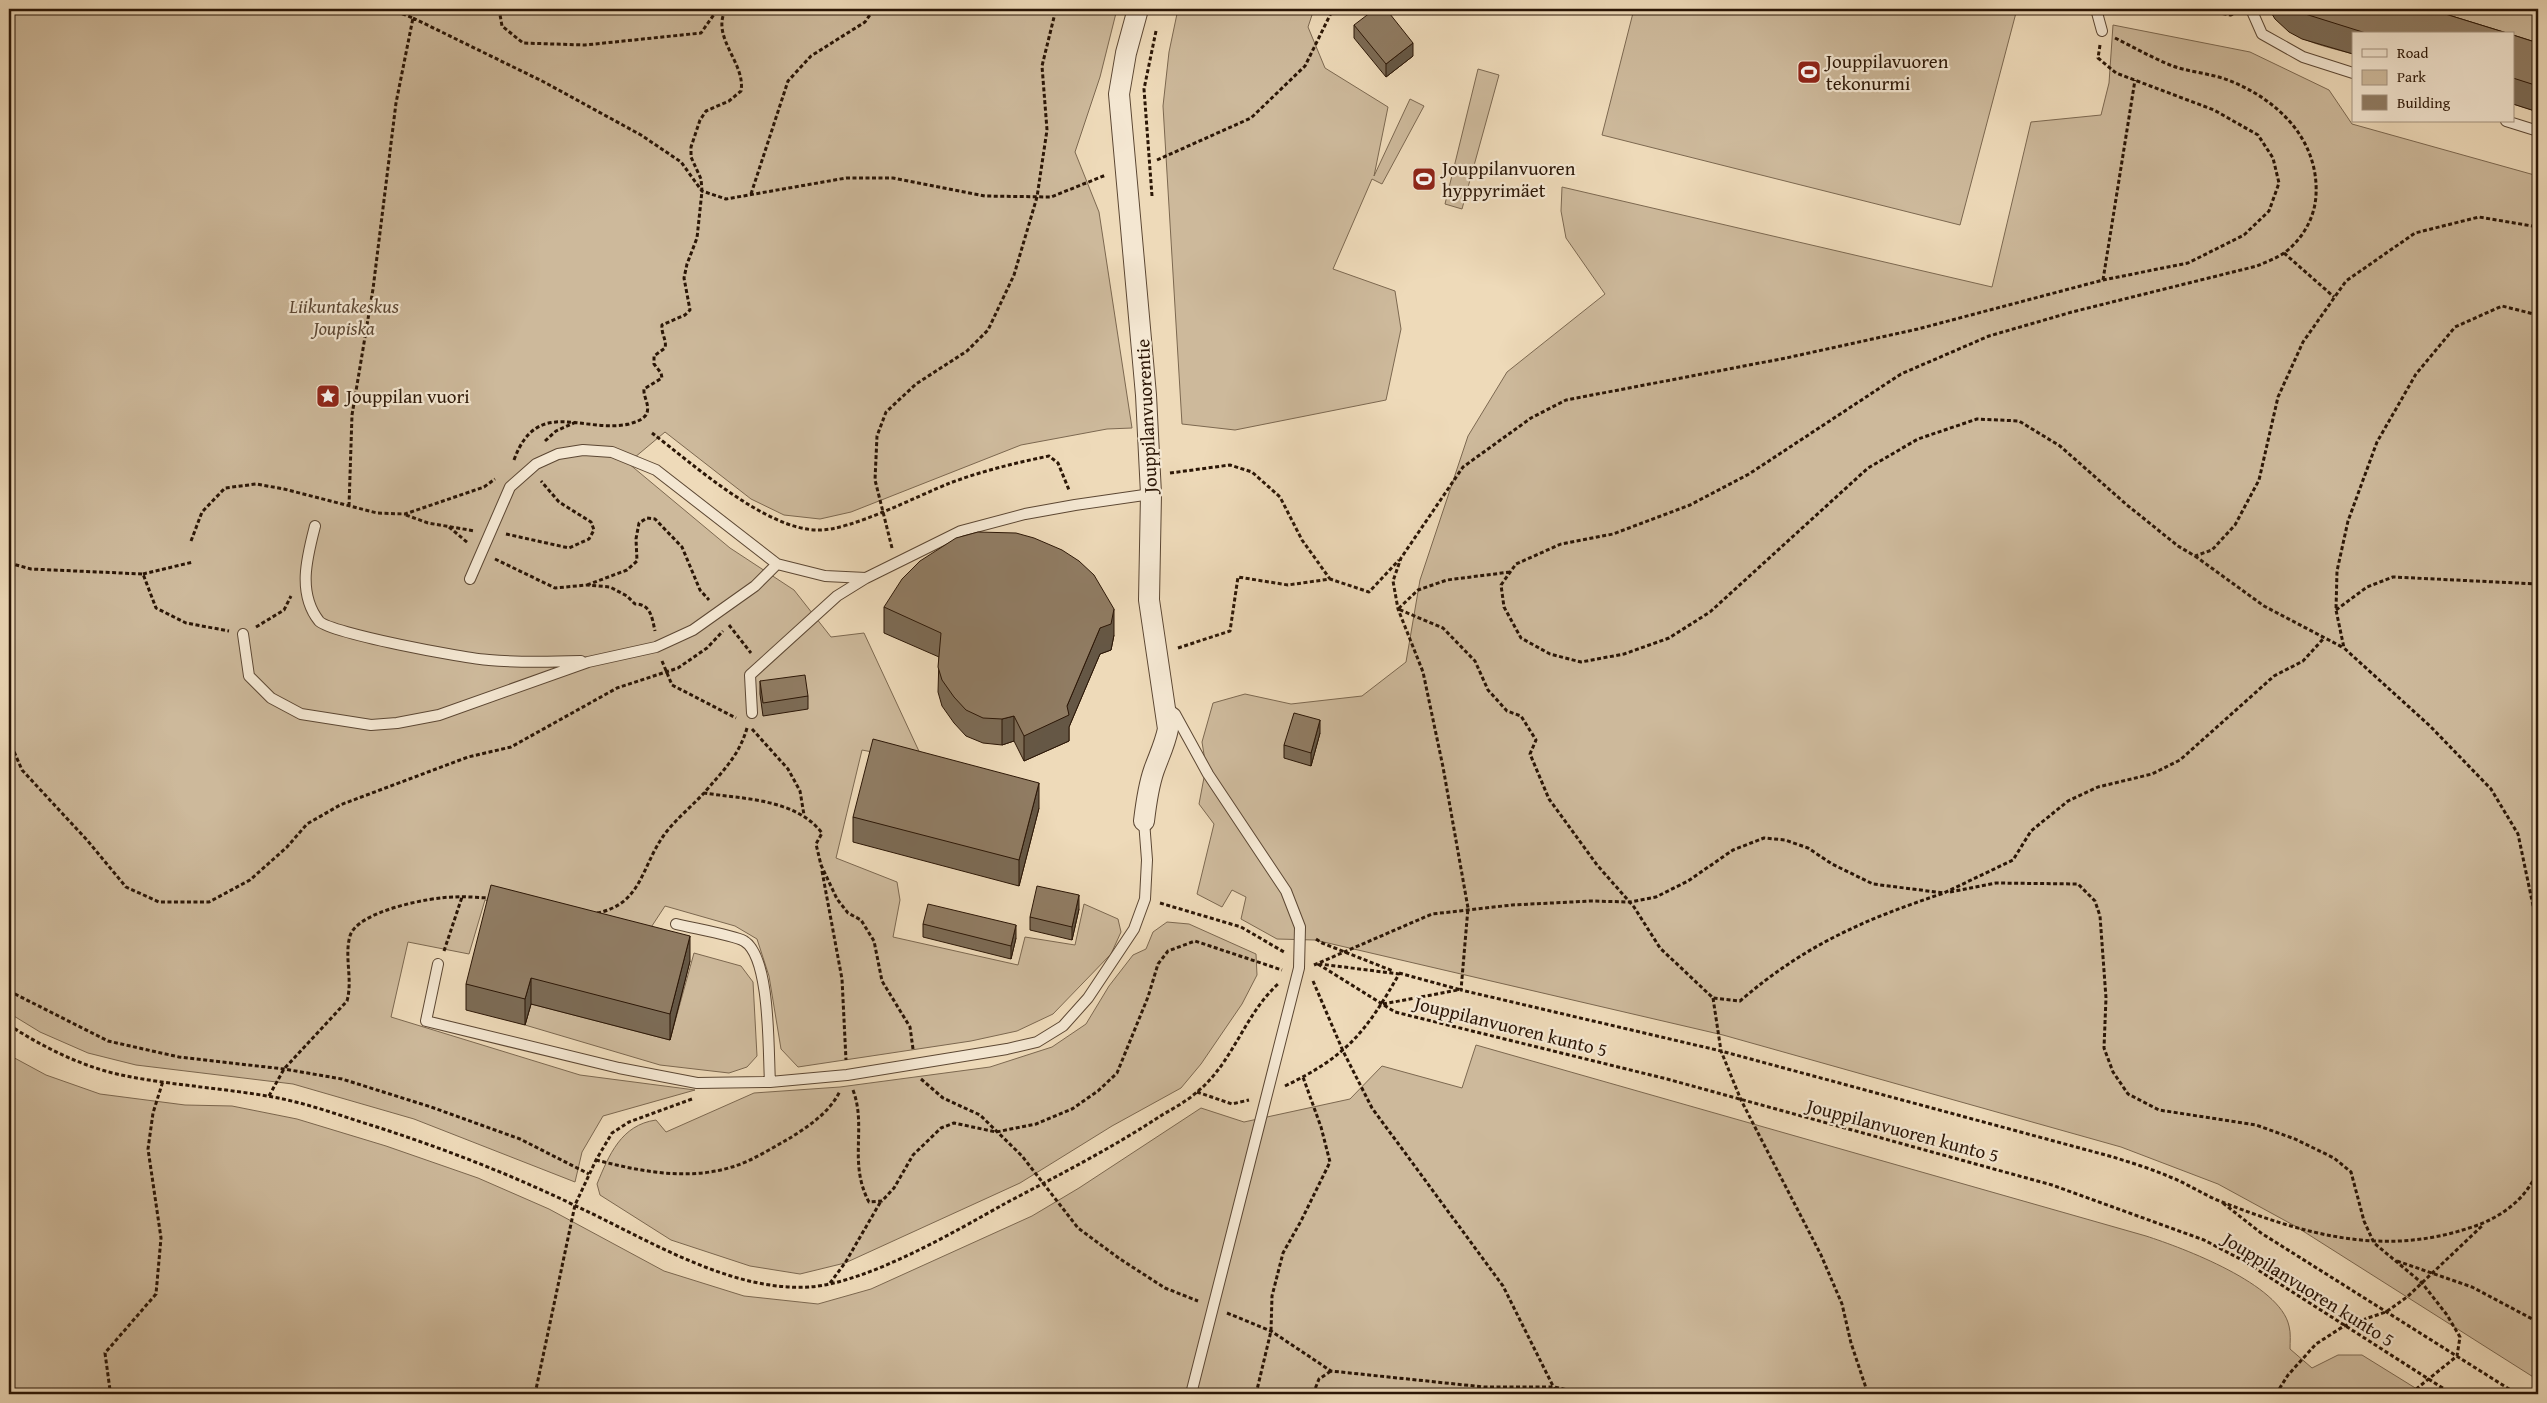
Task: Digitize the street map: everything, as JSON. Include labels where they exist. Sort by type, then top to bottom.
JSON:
[{"type":"street","name":"Jouppilanvuorentie","points":[[1138,9],[1126,53],[1119,94],[1127,166],[1146,395],[1151,494],[1149,600],[1155,652],[1168,729],[1165,746],[1154,771],[1147,795],[1144,821]]},
{"type":"lane","points":[[2096,9],[2102,31]]},
{"type":"lane","points":[[2251,9],[2262,34],[2303,57],[2352,73]]},
{"type":"lane","points":[[2509,122],[2538,131]]},
{"type":"lane","points":[[470,579],[510,487],[536,464],[558,454],[583,450],[612,452],[656,470],[777,564],[825,576],[866,578]]},
{"type":"lane","points":[[752,713],[750,675],[837,596],[866,578],[961,531],[1025,514],[1151,494]]},
{"type":"lane","points":[[315,526],[306,566],[307,601],[320,623],[350,634],[488,660],[592,661]]},
{"type":"lane","points":[[243,634],[249,676],[271,698],[301,714],[371,725],[397,723],[439,714],[592,661],[659,646],[693,630],[755,586],[777,564]]},
{"type":"lane","points":[[1163,706],[1175,714],[1208,774],[1286,891],[1300,927],[1299,966],[1191,1394]]},
{"type":"lane","points":[[438,964],[426,1022],[618,1068],[697,1083],[770,1082],[847,1075],[916,1065],[1037,1042],[1063,1026],[1088,998],[1134,929],[1145,898],[1147,860],[1144,821]]},
{"type":"lane","points":[[676,924],[744,942],[758,958],[765,992],[770,1082]]},
{"type":"path","points":[[390,9],[413,18],[544,82],[642,135],[681,162],[702,191],[726,198],[846,178],[893,178],[985,196],[1051,197],[1127,166]]},
{"type":"path","points":[[499,9],[502,26],[523,42],[585,46],[701,33],[715,13],[715,9]]},
{"type":"path","points":[[536,464],[512,468],[521,442],[541,425],[576,422],[613,427],[637,422],[646,415],[647,408],[644,389],[662,378],[661,373],[654,364],[654,356],[665,348],[666,343],[661,334],[662,325],[685,315],[690,310],[684,278],[686,264],[697,238],[702,191],[701,179],[691,157],[691,147],[700,120],[706,111],[729,100],[741,91],[740,72],[727,46],[722,28],[726,9]]},
{"type":"path","points":[[751,194],[788,81],[811,56],[866,22],[874,9]]},
{"type":"path","points":[[897,563],[875,480],[877,436],[886,412],[916,384],[967,351],[988,330],[1014,275],[1037,197],[1047,130],[1042,66],[1056,9]]},
{"type":"path","points":[[1157,160],[1252,118],[1305,66],[1333,9]]},
{"type":"path","points":[[2197,9],[2231,15],[2242,9]]},
{"type":"path","points":[[349,506],[352,415],[373,289],[396,103],[413,18]]},
{"type":"path","points":[[1155,652],[1192,644],[1230,631],[1238,576],[1288,585],[1330,579],[1369,592],[1401,558],[1463,467],[1531,418],[1566,400],[1786,358],[1909,331],[2103,280],[2188,262],[2244,234],[2270,211],[2279,183],[2272,158],[2258,135],[2214,110],[2116,73],[2098,58],[2102,31],[2170,65],[2228,80],[2268,100],[2292,122],[2307,149],[2317,175],[2315,209],[2309,224],[2284,253],[2257,266],[2072,312],[1989,336],[1901,374],[1749,474],[1690,505],[1613,534],[1561,544],[1516,564],[1501,585],[1504,607],[1521,638],[1550,654],[1581,662],[1624,654],[1668,638],[1710,612],[1868,468],[1918,439],[1977,419],[2019,421],[2060,446],[2156,528],[2264,606],[2344,648],[2430,726],[2491,789],[2518,834],[2535,915],[2538,949]]},
{"type":"path","points":[[2103,280],[2135,80]]},
{"type":"path","points":[[2195,556],[2212,550],[2235,525],[2259,480],[2278,397],[2303,342],[2346,281],[2415,233],[2479,217],[2538,227]]},
{"type":"path","points":[[2284,253],[2334,297]]},
{"type":"path","points":[[2344,648],[2336,610],[2337,571],[2348,521],[2377,442],[2416,374],[2455,327],[2502,306],[2538,315]]},
{"type":"path","points":[[192,541],[202,512],[225,488],[256,484],[284,489],[377,513],[405,514],[428,523],[492,532],[569,548],[589,540],[594,530],[591,522],[559,502],[548,491],[539,478],[536,464],[539,450],[547,438],[556,431],[576,422]]},
{"type":"path","points":[[652,433],[747,505],[782,522],[818,530],[854,523],[990,469],[1049,456],[1058,463],[1075,505]]},
{"type":"path","points":[[1164,474],[1230,465],[1252,472],[1280,497],[1302,540],[1330,579]]},
{"type":"path","points":[[405,514],[484,487],[498,477]]},
{"type":"path","points":[[587,585],[628,570],[637,561],[636,539],[639,524],[647,518],[655,518],[682,547],[700,590],[718,611]]},
{"type":"path","points":[[449,527],[471,546],[555,588],[587,585],[610,587],[627,596],[635,604],[643,604],[649,608],[665,673],[672,685],[739,720]]},
{"type":"path","points":[[1401,558],[1393,580],[1398,609],[1423,672],[1443,767],[1468,908],[1461,990]]},
{"type":"path","points":[[9,563],[30,569],[143,574],[193,562]]},
{"type":"path","points":[[143,574],[156,608],[186,623],[243,634],[284,610],[306,566]]},
{"type":"path","points":[[1398,609],[1418,590],[1447,580],[1510,572]]},
{"type":"path","points":[[2336,610],[2367,587],[2393,577],[2538,584]]},
{"type":"path","points":[[1398,609],[1443,628],[1475,662],[1488,690],[1507,712],[1521,716],[1536,740],[1530,754],[1549,798],[1597,865],[1630,902],[1660,948],[1713,998],[1740,1001],[1771,974],[1816,945],[1885,912],[1944,893],[2013,860],[2030,831],[2068,801],[2098,787],[2152,774],[2180,760],[2274,676],[2303,661],[2324,638]]},
{"type":"path","points":[[9,740],[22,770],[87,840],[126,886],[159,902],[209,902],[250,880],[287,847],[307,824],[340,805],[468,757],[511,746],[618,688],[678,668],[707,648],[725,629],[727,622],[750,648],[758,668]]},
{"type":"path","points":[[592,914],[613,910],[634,893],[664,834],[732,762],[742,745],[748,725],[767,743],[788,769],[800,791],[804,815]]},
{"type":"path","points":[[704,793],[770,804],[804,815],[814,822],[822,833],[816,844],[842,979],[847,1075],[859,1106],[858,1168],[862,1189],[869,1202],[882,1201]]},
{"type":"path","points":[[9,1024],[75,1060],[125,1076],[269,1096],[305,1104],[441,1148],[574,1205],[672,1253],[724,1273],[766,1284],[808,1287],[829,1284],[870,1272],[962,1227],[1126,1139],[1197,1092],[1216,1074],[1261,1000],[1299,966],[1318,964],[1341,951],[1432,914],[1468,908],[1591,901],[1630,902],[1656,897],[1688,882],[1733,850],[1764,838],[1785,840],[1808,848],[1832,864],[1873,884],[1944,893],[1996,884],[2044,882],[2078,884],[2094,900],[2100,916],[2106,998],[2104,1048],[2113,1072],[2128,1094],[2159,1110],[2256,1125],[2295,1138],[2334,1158],[2351,1172],[2364,1221],[2374,1243],[2422,1283],[2447,1315],[2460,1337],[2457,1356],[2410,1394]]},
{"type":"path","points":[[821,865],[837,899],[848,913],[861,920],[874,941],[882,981],[910,1027],[918,1076],[943,1098],[980,1115],[1022,1156],[1045,1182],[1078,1228],[1120,1259],[1165,1288],[1271,1331],[1331,1371],[1484,1387],[1554,1387],[1586,1394]]},
{"type":"path","points":[[438,964],[462,897]]},
{"type":"path","points":[[269,1096],[284,1068],[347,1001],[351,988],[348,944],[351,934],[359,923],[389,910],[427,899],[496,898]]},
{"type":"path","points":[[1145,898],[1241,927],[1299,966],[1372,1108],[1503,1286],[1557,1394]]},
{"type":"path","points":[[1300,927],[1322,943],[1399,974],[1721,1051],[2113,1157],[2170,1177],[2221,1201],[2321,1235],[2374,1243],[2443,1237],[2485,1223]]},
{"type":"path","points":[[829,1284],[845,1262],[882,1201],[894,1188],[912,1156],[941,1128],[954,1123],[996,1132],[1036,1124],[1072,1109],[1098,1091],[1117,1072],[1148,997],[1158,964],[1168,951],[1175,947],[1195,941],[1299,966],[1318,964],[1399,974]]},
{"type":"path","name":"Jouppilanvuoren kunto 5","points":[[1318,964],[1395,1012],[1741,1100],[2052,1185],[2204,1240],[2244,1261],[2452,1394]]},
{"type":"path","points":[[1197,1092],[1232,1104],[1267,1095],[1303,1077],[1344,1051],[1359,1036],[1382,1004],[1399,974]]},
{"type":"path","points":[[1382,1004],[1461,990]]},
{"type":"path","points":[[9,991],[108,1041],[179,1056],[284,1068],[342,1079],[431,1107],[520,1139],[589,1174]]},
{"type":"path","points":[[1713,998],[1721,1051],[1741,1100],[1821,1255],[1842,1304],[1851,1343],[1868,1394]]},
{"type":"path","points":[[596,1160],[645,1172],[688,1174],[732,1167],[775,1147],[816,1120],[835,1102],[847,1075]]},
{"type":"path","points":[[1256,1394],[1271,1331],[1272,1296],[1282,1253],[1301,1221],[1330,1162],[1321,1127],[1303,1077]]},
{"type":"path","points":[[114,1394],[110,1390],[105,1353],[156,1294],[161,1238],[148,1149],[152,1113],[163,1081]]},
{"type":"path","points":[[535,1394],[574,1205],[596,1160],[612,1133],[629,1122],[700,1097]]},
{"type":"path","points":[[2276,1394],[2288,1375],[2316,1344],[2344,1326],[2386,1312],[2422,1283],[2485,1223],[2510,1208],[2534,1182],[2538,1169]]},
{"type":"path","points":[[2221,1201],[2261,1233],[2517,1394]]},
{"type":"path","points":[[2393,1260],[2472,1287],[2538,1322]]},
{"type":"path","points":[[1313,1394],[1319,1379],[1331,1371]]},
{"type":"green space","name":"Liikuntakeskus Joupiska","points":[[9,9],[1117,9],[1100,77],[1075,152],[1099,212],[1132,428],[1107,429],[1021,445],[851,512],[820,519],[784,515],[751,499],[665,432],[628,463],[730,548],[794,590],[831,637],[864,633],[924,762],[862,750],[836,858],[897,882],[900,900],[893,937],[1018,965],[1025,937],[1075,945],[1084,904],[1118,919],[1121,932],[1111,954],[1053,1014],[1017,1031],[971,1041],[798,1067],[781,1049],[769,976],[757,939],[735,926],[665,906],[648,932],[624,934],[485,900],[469,954],[408,942],[391,1017],[580,1075],[695,1090],[603,1116],[582,1152],[575,1182],[414,1119],[293,1084],[136,1065],[88,1053],[40,1032],[9,1013]]},
{"type":"green space","points":[[1178,9],[1314,9],[1308,27],[1325,68],[1388,107],[1374,176],[1410,99],[1424,106],[1382,184],[1372,179],[1333,269],[1395,291],[1401,329],[1386,400],[1235,430],[1182,424],[1163,106],[1169,52]]},
{"type":"green space","name":"Jouppilavuoren tekonurmi","points":[[1634,9],[2017,9],[1960,225],[1602,135]]},
{"type":"green space","points":[[2269,9],[2538,9],[2538,112],[2514,104],[2514,32],[2352,32],[2352,54],[2306,40],[2285,28]]},
{"type":"green space","points":[[2113,25],[2250,52],[2329,90],[2352,124],[2538,176],[2538,1380],[2295,1226],[2218,1184],[2121,1147],[1723,1035],[1315,940],[1277,939],[1241,919],[1246,897],[1232,890],[1222,907],[1197,894],[1214,824],[1199,804],[1206,767],[1202,742],[1213,703],[1245,694],[1291,704],[1362,696],[1406,662],[1420,580],[1468,436],[1507,372],[1605,294],[1566,238],[1561,211],[1562,187],[1992,287],[2031,122],[2101,115],[2109,83]]},
{"type":"green space","points":[[1478,69],[1499,75],[1462,209],[1445,204]]},
{"type":"green space","points":[[1167,922],[1189,924],[1256,954],[1257,975],[1242,1004],[1201,1064],[1181,1088],[1112,1126],[1020,1183],[845,1263],[800,1274],[750,1266],[671,1240],[600,1195],[597,1184],[612,1152],[625,1135],[644,1123],[656,1120],[666,1132],[754,1093],[840,1087],[990,1067],[1052,1047],[1086,1024],[1109,986],[1133,955],[1146,949],[1153,932]]},
{"type":"green space","points":[[694,953],[741,966],[753,982],[757,1056],[747,1067],[729,1073],[660,1065],[525,1025],[531,1004],[670,1040]]},
{"type":"green space","points":[[1476,1045],[2146,1236],[2183,1249],[2250,1282],[2268,1296],[2282,1311],[2289,1326],[2290,1349],[2312,1368],[2338,1355],[2362,1355],[2425,1394],[9,1394],[9,1055],[46,1075],[100,1094],[185,1105],[232,1106],[297,1119],[386,1146],[478,1178],[549,1209],[664,1271],[744,1296],[818,1304],[871,1289],[1032,1216],[1079,1188],[1201,1108],[1244,1122],[1350,1099],[1382,1066],[1462,1088]]},
{"type":"building","points":[[1375,9],[1386,9],[1413,43],[1386,64],[1354,25]]},
{"type":"building","points":[[2293,9],[2429,9],[2504,32],[2363,32]]},
{"type":"building","points":[[2514,35],[2538,43],[2538,86],[2514,78]]},
{"type":"building","points":[[978,532],[1016,533],[1034,538],[1062,550],[1079,561],[1094,575],[1114,609],[1111,624],[1100,628],[1067,706],[1069,715],[1024,736],[1014,716],[1002,719],[983,718],[966,710],[942,680],[938,667],[941,633],[884,607],[902,579],[920,561],[956,538]]},
{"type":"building","points":[[805,675],[808,696],[763,703],[760,681]]},
{"type":"building","points":[[1294,713],[1320,720],[1311,753],[1284,745]]},
{"type":"building","points":[[873,739],[1039,783],[1019,860],[853,817]]},
{"type":"building","points":[[491,885],[690,936],[670,1014],[531,978],[525,999],[466,984]]},
{"type":"building","points":[[1037,886],[1079,895],[1072,927],[1030,917]]},
{"type":"building","points":[[928,904],[1016,925],[1011,946],[923,924]]},
{"type":"place","name":"Jouppilavuoren tekonurmi","points":[[1809,72]]},
{"type":"place","name":"Jouppilanvuoren hyppyrimäet","points":[[1424,179]]},
{"type":"place","name":"Jouppilan vuori","points":[[328,396]]}]
